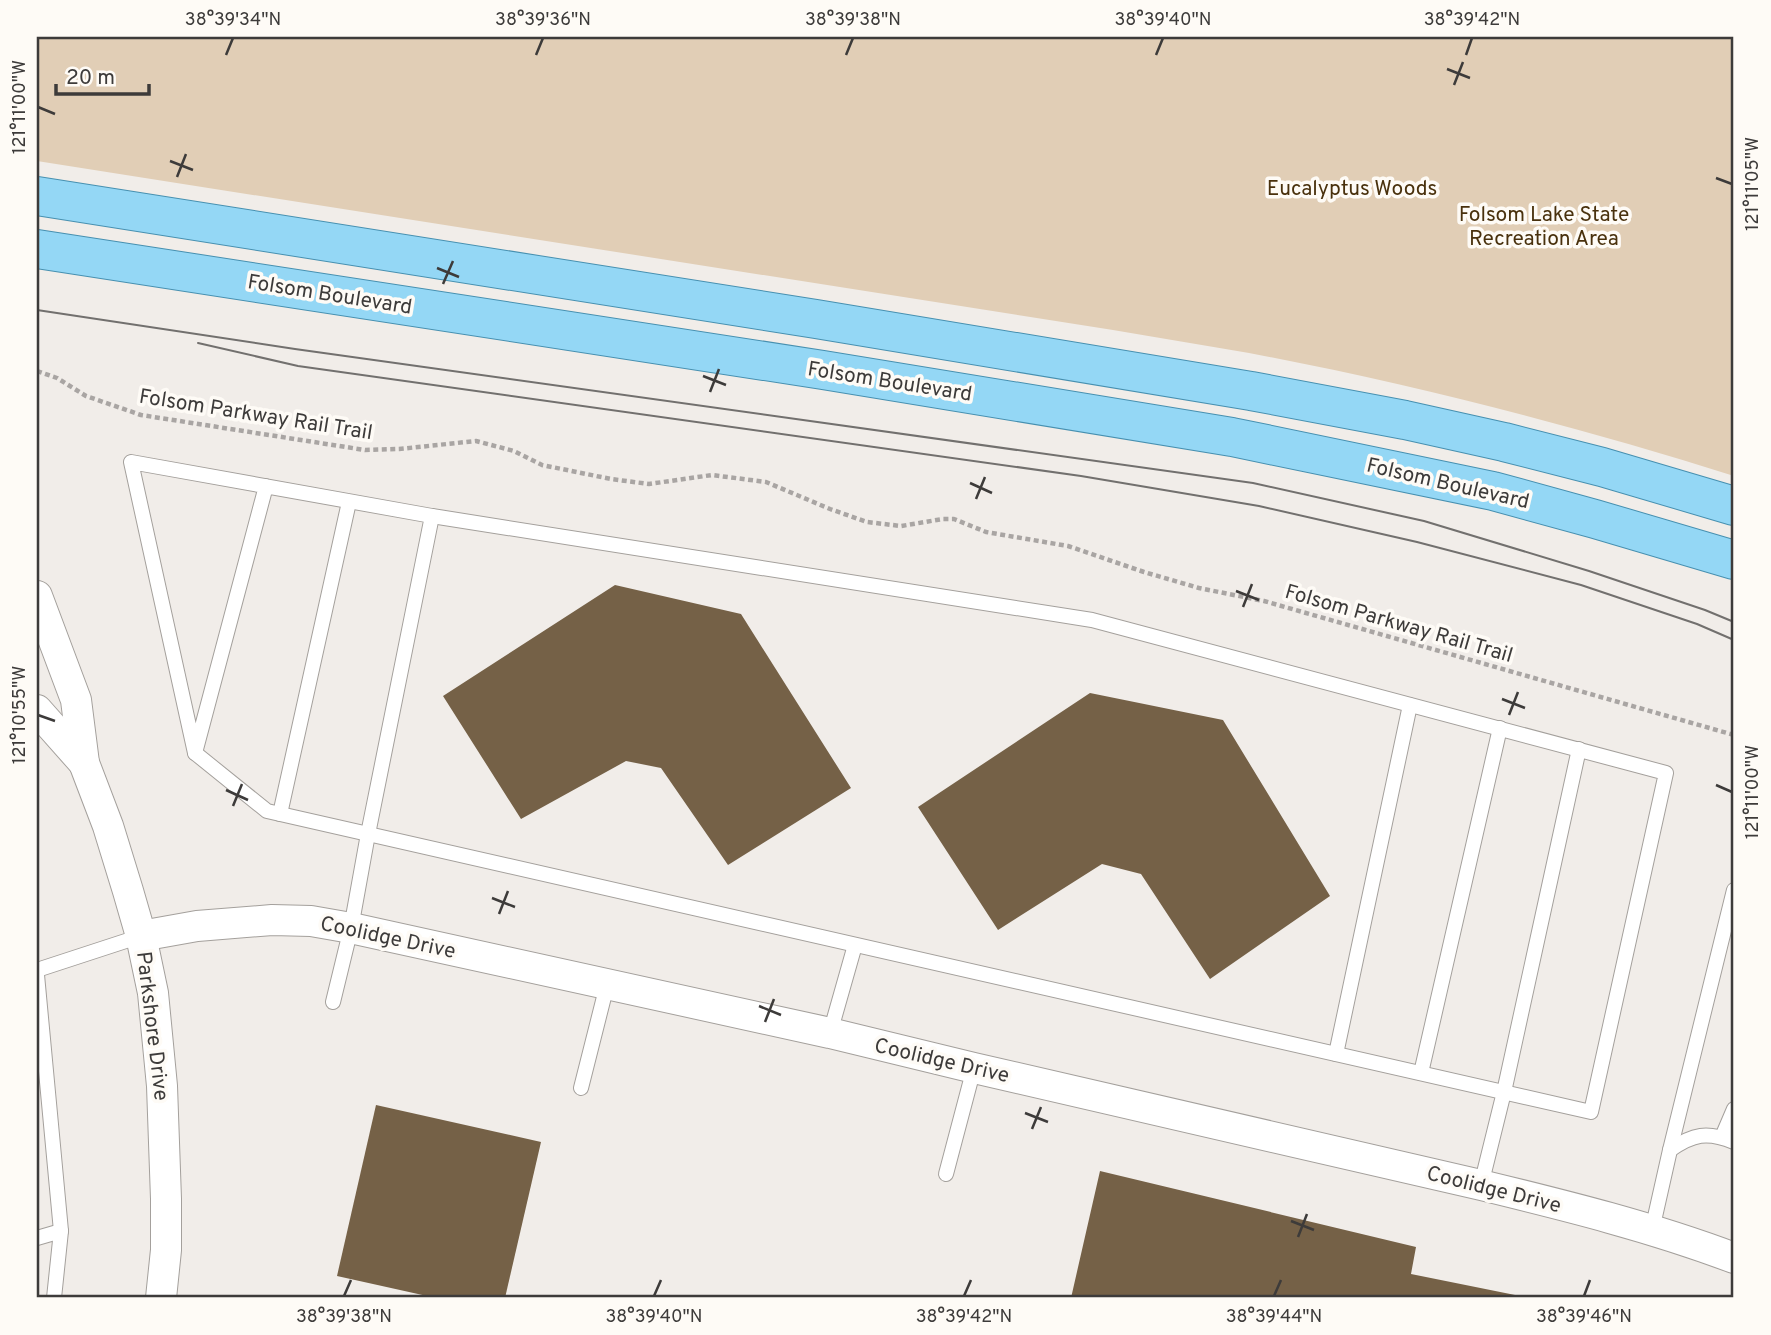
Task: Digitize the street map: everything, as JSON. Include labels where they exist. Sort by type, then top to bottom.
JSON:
[{"type":"main road","points":[[37,196],[802,316],[1251,391],[1504,442],[1602,467],[1734,506]]},
{"type":"main road","name":"Folsom Boulevard","points":[[37,249],[809,368],[1232,437],[1493,491],[1734,560]]},
{"type":"street","name":"Parkshore Drive","points":[[37,596],[76,700],[84,763],[108,825],[141,936],[153,993],[162,1086],[166,1199],[166,1250],[161,1298]]},
{"type":"street","name":"Parkshore Drive","points":[[37,710],[84,763]]},
{"type":"street","name":"Coolidge Drive","points":[[141,936],[197,926],[272,920],[311,921],[351,928],[830,1033],[1481,1185],[1652,1230],[1734,1258]]},
{"type":"lane","points":[[131,462],[349,502],[1092,620],[1666,773],[1591,1112],[267,811],[195,753],[131,462]]},
{"type":"lane","points":[[195,753],[266,486]]},
{"type":"lane","points":[[280,814],[349,502]]},
{"type":"lane","points":[[333,1002],[351,928],[432,516]]},
{"type":"lane","points":[[1336,1054],[1410,705]]},
{"type":"lane","points":[[1421,1073],[1500,728]]},
{"type":"lane","points":[[1481,1185],[1579,749]]},
{"type":"lane","points":[[1652,1230],[1734,890]]},
{"type":"lane","points":[[54,1298],[61,1231],[37,973],[141,936]]},
{"type":"lane","points":[[830,1033],[855,945]]},
{"type":"lane","points":[[581,1087],[607,985]]},
{"type":"lane","points":[[946,1174],[974,1068]]},
{"type":"lane","points":[[1670,1150],[1694,1136],[1728,1140],[1734,1109]]},
{"type":"lane","points":[[37,1238],[61,1231]]},
{"type":"path","name":"Folsom Parkway Rail Trail","points":[[37,371],[57,378],[86,396],[141,415],[365,450],[476,441],[514,452],[542,465],[611,479],[649,484],[712,475],[766,482],[867,522],[901,526],[954,519],[986,532],[1068,546],[1199,588],[1264,601],[1734,735]]},
{"type":"green space","name":"Folsom Lake State Recreation Area","points":[[39,37],[1734,37],[1734,476],[1493,407],[1372,378],[1249,353],[37,161]]},
{"type":"building","points":[[615,585],[741,614],[851,788],[728,865],[661,768],[626,761],[521,819],[443,696]]},
{"type":"building","points":[[1090,693],[1223,720],[1330,896],[1210,979],[1141,874],[1102,864],[998,930],[918,807]]},
{"type":"building","points":[[376,1105],[541,1142],[505,1298],[436,1298],[337,1276]]},
{"type":"building","points":[[1100,1171],[1416,1247],[1411,1274],[1525,1298],[1071,1298]]},
{"type":"tram line","points":[[37,310],[295,349],[1253,483],[1424,521],[1589,571],[1734,622]]},
{"type":"tram line","points":[[198,343],[298,366],[1081,476],[1259,506],[1417,542],[1581,585],[1697,624],[1734,640]]},
{"type":"park label","name":"Eucalyptus Woods","points":[[1352,188]]}]
